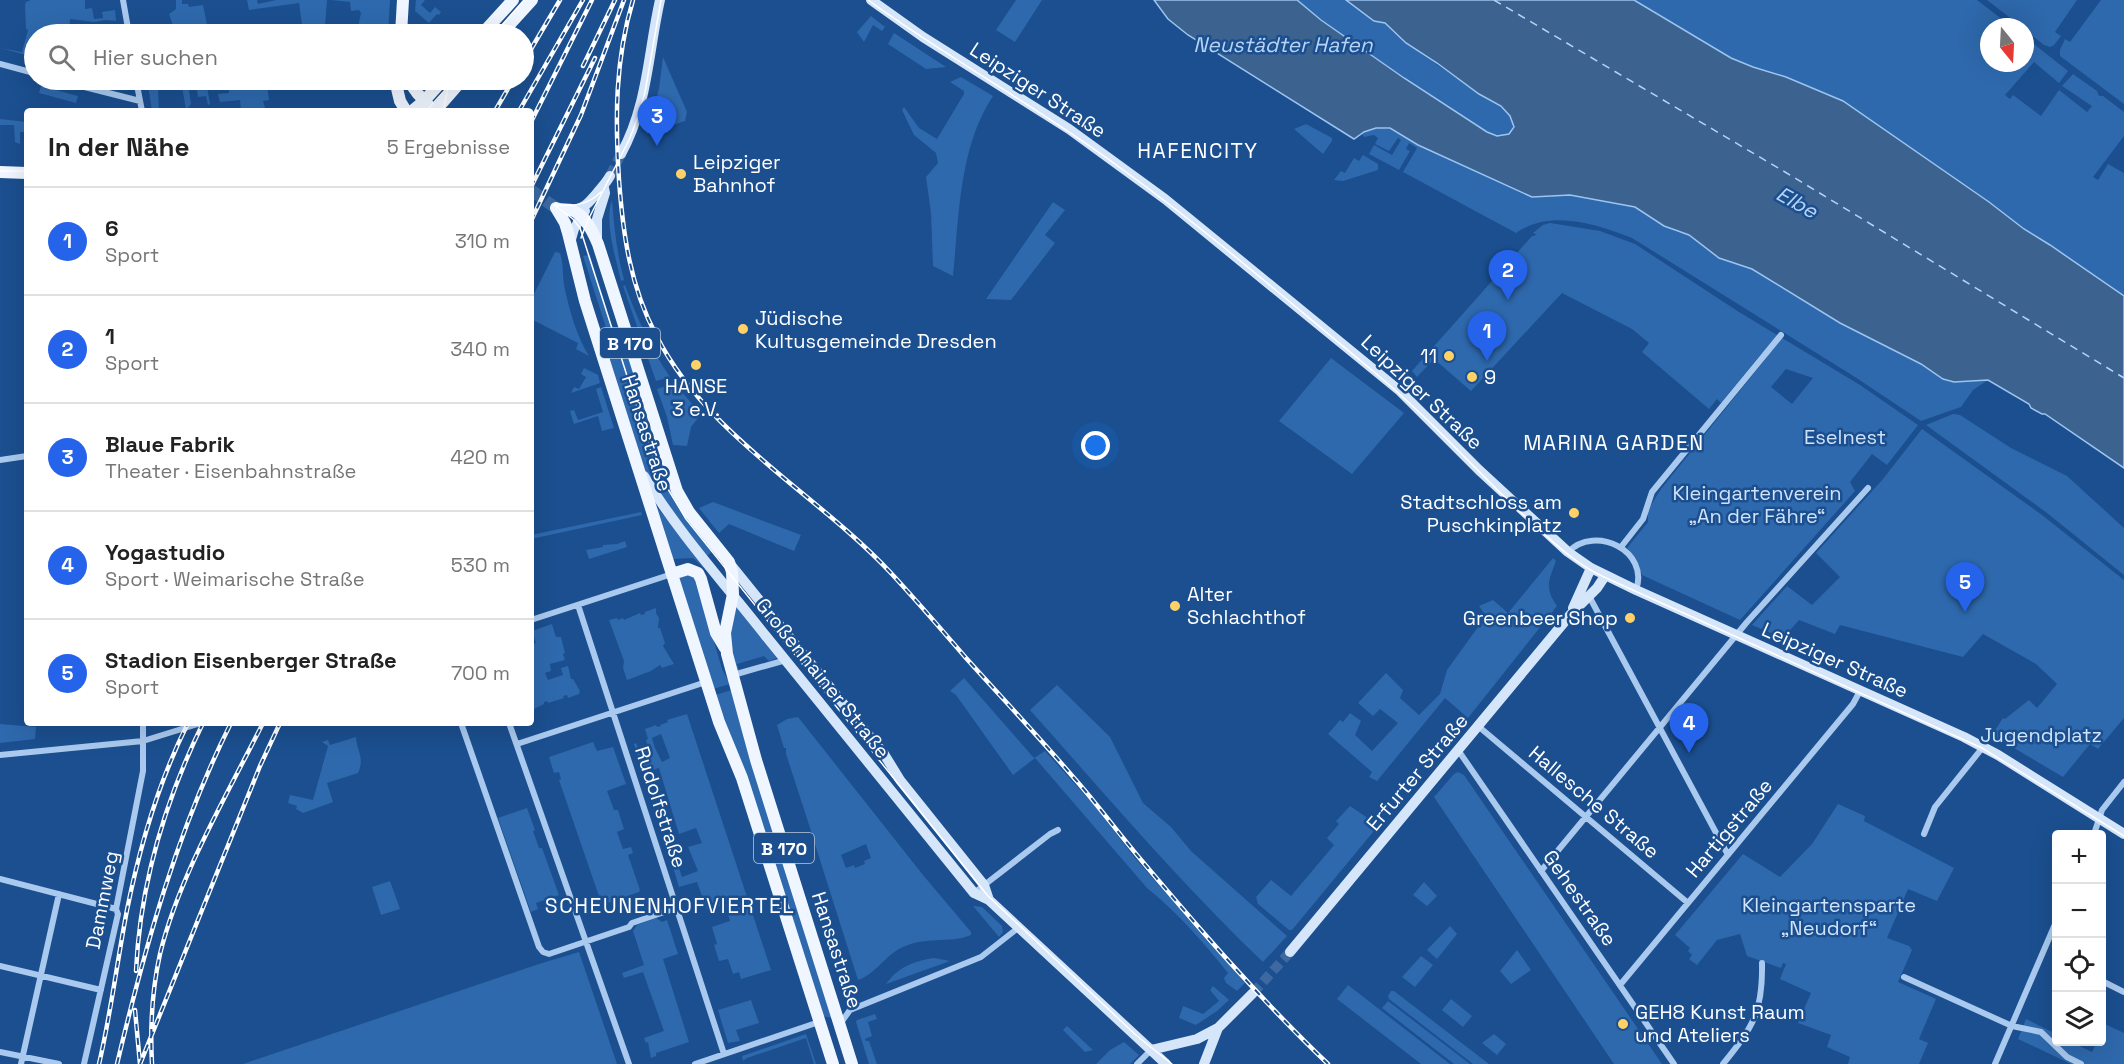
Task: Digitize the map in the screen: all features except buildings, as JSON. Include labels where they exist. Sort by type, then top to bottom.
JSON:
[{"type":"main road","points":[[402,24],[403,0]]},
{"type":"main road","points":[[491,24],[513,0]]},
{"type":"main road","points":[[510,24],[532,0]]},
{"type":"main road","points":[[621,154],[634,129],[642,105],[660,0]]},
{"type":"main road","name":"Leipziger Straße","points":[[871,0],[923,37],[1087,141],[1184,213],[1402,393],[1479,470],[1568,552],[1591,568],[1983,747],[2124,834]]},
{"type":"main road","points":[[397,90],[404,108]]},
{"type":"main road","points":[[416,90],[432,108]]},
{"type":"main road","points":[[416,108],[434,90]]},
{"type":"main road","points":[[438,108],[453,90]]},
{"type":"main road","points":[[0,172],[24,173]]},
{"type":"main road","points":[[597,242],[597,219],[605,193],[604,188],[610,176]]},
{"type":"main road","points":[[570,243],[577,213],[588,205],[598,191],[604,188]]},
{"type":"main road","name":"Hansastraße","points":[[832,1064],[742,778],[702,683],[672,574],[585,301],[565,223],[556,208],[577,213],[587,222],[597,242],[677,491],[689,512],[729,562],[733,578],[733,594],[727,622],[725,649],[756,760],[852,1064]]},
{"type":"main road","name":"Großenhainer Straße","points":[[639,468],[676,523],[974,893],[989,900],[1166,1064]]},
{"type":"main road","name":"Großenhainer Straße","points":[[729,562],[884,754],[900,780],[984,885],[989,900]]},
{"type":"main road","name":"Erfurter Straße","points":[[1571,614],[1591,568]]},
{"type":"main road","points":[[672,574],[688,569],[698,573],[716,633],[725,649]]},
{"type":"main road","name":"Erfurter Straße","points":[[1290,952],[1605,576]]},
{"type":"main road","points":[[1151,1050],[1197,1039],[1218,1028],[1253,993]]},
{"type":"main road","points":[[819,1022],[840,1024]]},
{"type":"main road","points":[[1204,1064],[1218,1028]]},
{"type":"street","points":[[123,0],[127,24]]},
{"type":"street","points":[[0,64],[24,70]]},
{"type":"street","points":[[97,90],[140,101]]},
{"type":"street","points":[[138,90],[141,108]]},
{"type":"street","points":[[1621,547],[1643,519],[1652,492],[1781,335]]},
{"type":"street","points":[[0,460],[24,456]]},
{"type":"street","points":[[1541,871],[1736,635],[1868,488]]},
{"type":"street","points":[[1568,552],[1580,543],[1593,540],[1608,541],[1621,547],[1628,552],[1637,569],[1636,590]]},
{"type":"street","points":[[534,619],[672,574]]},
{"type":"street","points":[[1589,596],[1728,855]]},
{"type":"street","name":"Rudolfstraße","points":[[578,604],[724,1054]]},
{"type":"street","points":[[732,675],[786,660]]},
{"type":"street","points":[[517,744],[702,683]]},
{"type":"street","name":"Hartigstraße","points":[[1620,985],[1853,704],[1860,691]]},
{"type":"street","name":"Dammweg","points":[[84,1064],[118,914],[116,909],[143,771],[143,726]]},
{"type":"street","points":[[0,755],[143,741],[191,726]]},
{"type":"street","points":[[462,726],[539,947],[543,952],[549,954],[586,942],[676,908]]},
{"type":"street","points":[[510,726],[629,1064]]},
{"type":"street","name":"Hallesche Straße","points":[[1478,726],[1688,903]]},
{"type":"street","points":[[1924,834],[1935,807],[1983,747]]},
{"type":"street","name":"Gehestraße","points":[[1458,750],[1674,1064]]},
{"type":"street","points":[[2096,830],[2106,804],[2124,782]]},
{"type":"street","points":[[974,893],[1058,830]]},
{"type":"street","points":[[0,879],[116,909]]},
{"type":"street","points":[[21,1064],[59,894]]},
{"type":"street","points":[[840,1024],[850,1010],[981,957],[1018,928]]},
{"type":"street","points":[[1995,1064],[2052,931]]},
{"type":"street","points":[[1723,1064],[1744,1038],[1756,1015],[1761,995],[1762,963]]},
{"type":"street","points":[[0,966],[101,990]]},
{"type":"street","points":[[1904,977],[2012,1026],[2046,1034],[2067,1056],[2081,1064]]},
{"type":"street","points":[[2106,983],[2124,992]]},
{"type":"street","points":[[695,1064],[819,1022]]},
{"type":"street","points":[[1137,1064],[1151,1050]]},
{"type":"street","points":[[0,1052],[59,1064]]},
{"type":"green space","points":[[31,0],[85,0],[85,9],[92,8],[94,19],[103,18],[102,12],[115,10],[116,21],[94,22],[70,19],[70,24],[26,24],[26,2]]},
{"type":"green space","points":[[176,0],[182,0],[182,4],[188,4],[189,7],[203,5],[207,24],[173,24],[169,14],[176,9]]},
{"type":"green space","points":[[247,0],[257,0],[258,4],[276,0],[327,0],[325,24],[302,24],[299,3],[249,10]]},
{"type":"green space","points":[[331,0],[390,0],[389,24],[359,24],[361,13],[359,10],[351,11],[350,2]]},
{"type":"green space","points":[[416,0],[425,0],[421,5],[430,13],[435,7],[441,12],[429,23],[415,11]]},
{"type":"green space","points":[[1016,0],[1042,0],[1015,42],[996,30]]},
{"type":"green space","points":[[1297,0],[1346,0],[1374,21],[1385,23],[1423,55],[1479,94],[1504,108],[1512,120],[1513,129],[1509,134],[1497,136],[1487,132],[1366,52]]},
{"type":"green space","points":[[1634,0],[1977,0],[2000,18],[1980,18],[1980,72],[2025,72],[2005,95],[2010,99],[2013,95],[2041,116],[2059,90],[2087,112],[2092,106],[2062,86],[2073,74],[2097,91],[2099,96],[2103,96],[2124,112],[2124,136],[2093,177],[2098,180],[2108,164],[2124,173],[2124,296],[2024,229],[1989,202],[1843,101],[1786,77],[1731,58]]},
{"type":"green space","points":[[1987,0],[2077,0],[2055,32],[2061,36],[2050,47],[2034,37],[2034,18],[2010,18]]},
{"type":"green space","points":[[2101,0],[2124,0],[2124,104],[2060,56],[2065,39],[2070,42]]},
{"type":"green space","points":[[871,16],[885,27],[882,31],[873,25],[864,42],[857,32]]},
{"type":"green space","points":[[894,33],[946,67],[926,69],[888,44]]},
{"type":"green space","points":[[2034,44],[2068,71],[2059,83],[2034,62]]},
{"type":"green space","points":[[24,45],[24,54],[0,48],[22,52]]},
{"type":"green space","points":[[663,57],[687,112],[685,121],[646,134],[659,89]]},
{"type":"green space","points":[[961,77],[993,96],[973,137],[967,160],[959,207],[953,276],[933,266],[931,213],[926,177],[938,163],[936,153],[914,135],[902,110],[904,107],[919,128],[937,139],[964,94],[964,91],[950,82]]},
{"type":"green space","points":[[40,90],[56,90],[78,96],[76,103],[39,93]]},
{"type":"green space","points":[[149,90],[158,90],[159,108],[152,108]]},
{"type":"green space","points":[[183,90],[189,90],[191,104],[186,108]]},
{"type":"green space","points":[[197,90],[208,90],[210,104],[208,105],[206,96],[198,97]]},
{"type":"green space","points":[[229,90],[268,90],[269,100],[263,101],[265,108],[241,108],[240,100],[220,102],[218,94],[229,93]]},
{"type":"green space","points":[[0,119],[24,122],[24,132],[20,132],[20,144],[15,142],[14,125],[0,125]]},
{"type":"green space","points":[[1306,124],[1332,138],[1323,154],[1294,129]]},
{"type":"green space","points":[[1376,128],[1390,129],[1418,145],[1532,197],[1570,195],[1635,207],[1660,224],[1689,235],[1719,258],[1752,269],[1840,323],[1912,360],[1975,380],[1988,380],[1973,390],[1961,407],[1921,421],[1855,377],[1632,238],[1588,224],[1558,220],[1530,226],[1516,233],[1403,172],[1417,148],[1409,143],[1406,149],[1410,151],[1399,170],[1369,154],[1374,145],[1392,155],[1401,140],[1398,138],[1389,151],[1375,144],[1378,138],[1374,135],[1364,137],[1362,134]]},
{"type":"green space","points":[[1363,155],[1378,164],[1378,170],[1343,181],[1334,180],[1341,171],[1345,173],[1354,158],[1359,161]]},
{"type":"green space","points":[[612,200],[619,260],[624,280],[621,281],[610,229]]},
{"type":"green space","points":[[1053,202],[1065,210],[1045,235],[1055,243],[1011,300],[986,299]]},
{"type":"green space","points":[[1550,223],[1600,231],[1635,244],[1739,312],[1860,385],[1918,425],[1887,465],[1872,454],[1850,482],[1855,491],[1740,620],[1642,575],[1636,559],[1627,548],[1648,522],[1648,510],[1661,489],[1767,357],[1761,354],[1721,403],[1717,399],[1709,409],[1642,352],[1649,343],[1632,329],[1562,293],[1471,391],[1434,359],[1417,377],[1412,371],[1532,236],[1537,235],[1533,233],[1543,225]],"holes":[[[1786,369],[1813,378],[1792,404],[1771,387]]]},
{"type":"green space","points":[[555,252],[560,253],[569,307],[577,333],[589,356],[576,349],[578,343],[534,321],[534,294]]},
{"type":"green space","points":[[590,255],[616,338],[610,340],[583,256]]},
{"type":"green space","points":[[625,285],[644,332],[670,377],[656,381],[623,286]]},
{"type":"green space","points":[[624,345],[664,466],[713,551],[707,556],[666,504],[645,472],[605,351]]},
{"type":"green space","points":[[1331,358],[1404,413],[1352,474],[1279,421]]},
{"type":"green space","points":[[584,368],[598,375],[600,383],[571,393],[574,387],[579,389],[586,377],[581,374]]},
{"type":"green space","points":[[674,383],[701,414],[691,427],[687,446],[673,445],[667,417],[657,389]]},
{"type":"green space","points":[[601,387],[614,428],[602,431],[598,416],[574,424],[570,411],[574,410],[578,420],[603,412],[596,389]]},
{"type":"green space","points":[[1953,414],[1960,415],[2011,448],[2067,476],[2124,528],[2124,575],[2047,513],[1926,425]]},
{"type":"green space","name":"Jugendplatz","points":[[1922,429],[2042,515],[2124,580],[2124,718],[2098,749],[2090,744],[2063,777],[1992,735],[2003,718],[2005,719],[2029,700],[2037,708],[2057,684],[2036,664],[1983,634],[1963,657],[1840,625],[1835,634],[1799,620],[1783,638],[1752,625],[1787,586],[1812,605],[1840,577],[1816,553],[1883,479]]},
{"type":"green space","points":[[713,502],[801,535],[794,551],[729,524],[719,533],[699,508]]},
{"type":"green space","points":[[656,506],[709,570],[707,571],[693,558],[672,559]]},
{"type":"green space","points":[[641,512],[642,515],[534,538],[534,534]]},
{"type":"green space","points":[[625,541],[627,547],[589,559],[586,550]]},
{"type":"green space","points":[[1553,558],[1556,561],[1549,588],[1557,606],[1468,718],[1445,698],[1377,781],[1369,777],[1372,772],[1328,734],[1340,720],[1343,722],[1350,713],[1361,721],[1355,735],[1372,751],[1398,723],[1380,709],[1373,716],[1358,703],[1386,673],[1403,690],[1400,698],[1419,715],[1440,694],[1447,670],[1486,616],[1479,606],[1493,600],[1508,613]]},
{"type":"green space","points":[[683,574],[695,576],[722,669],[730,684],[713,689],[679,579]]},
{"type":"green space","points":[[736,606],[777,658],[769,661],[764,656],[737,664],[739,670],[736,671],[731,638]]},
{"type":"green space","points":[[656,608],[659,618],[658,628],[660,628],[665,643],[663,646],[674,664],[662,668],[660,665],[627,680],[623,668],[624,661],[609,620],[623,618],[624,620]]},
{"type":"green space","points":[[552,624],[556,637],[561,637],[565,660],[550,664],[551,671],[545,673],[548,680],[563,675],[561,668],[568,666],[571,679],[580,691],[579,694],[568,698],[567,695],[548,703],[544,702],[534,709],[534,644],[536,643],[534,630]]},
{"type":"green space","points":[[964,678],[1034,758],[1045,751],[1093,804],[1135,858],[1245,983],[1237,991],[1226,983],[1224,978],[1228,973],[1209,950],[1147,888],[1035,758],[1013,775],[956,695],[950,691]]},
{"type":"green space","points":[[1057,685],[1110,737],[1143,803],[1171,827],[1191,851],[1287,936],[1263,962],[1173,870],[1030,710]]},
{"type":"green space","points":[[732,690],[833,1018],[822,1016],[715,695]]},
{"type":"green space","points":[[687,714],[771,970],[741,979],[739,972],[733,974],[728,959],[719,961],[714,945],[717,944],[712,927],[730,921],[725,905],[707,910],[697,882],[679,887],[673,867],[678,865],[682,877],[698,871],[688,847],[702,843],[696,828],[679,834],[659,768],[643,773],[634,744],[636,743],[639,750],[648,747],[645,729],[656,725],[661,726],[668,722],[667,720]],"holes":[[[661,734],[670,758],[662,762],[652,738]]]},
{"type":"green space","points":[[798,717],[971,932],[971,935],[963,938],[920,942],[903,947],[858,980],[814,841],[815,837],[813,837],[777,725],[787,719]],"holes":[[[866,844],[871,858],[864,861],[865,864],[855,868],[854,865],[846,868],[841,855]]]},
{"type":"green space","points":[[0,724],[36,727],[35,739],[0,743]]},
{"type":"green space","points":[[356,737],[361,759],[360,768],[358,773],[327,783],[333,802],[303,813],[296,809],[297,806],[288,803],[290,795],[313,800],[328,746],[322,742],[328,740],[330,745]]},
{"type":"green space","points":[[593,742],[597,751],[613,747],[626,784],[607,791],[614,810],[618,810],[624,829],[617,832],[623,849],[631,847],[633,853],[628,855],[640,890],[602,905],[559,780],[561,779],[559,772],[554,773],[549,757]]},
{"type":"green space","points":[[1458,772],[1464,775],[1662,1064],[1614,1064],[1434,797]]},
{"type":"green space","name":"Kleingartensparte „Neudorf“","points":[[1838,804],[1865,816],[1864,821],[1954,868],[1937,901],[1908,889],[1887,938],[1909,946],[1912,950],[1898,982],[1936,999],[1919,1039],[1928,1043],[1919,1064],[1848,1064],[1850,1057],[1827,1047],[1831,1035],[1798,1023],[1811,993],[1780,979],[1786,964],[1783,963],[1781,968],[1747,956],[1740,934],[1717,940],[1697,965],[1689,959],[1692,955],[1688,951],[1690,948],[1675,935],[1743,854],[1780,877],[1812,844]]},
{"type":"green space","points":[[1350,806],[1378,826],[1292,930],[1289,930],[1258,904],[1256,897],[1271,880],[1291,896],[1334,845],[1327,838],[1339,824],[1336,821]]},
{"type":"green space","points":[[527,808],[539,848],[542,848],[559,895],[536,903],[538,909],[531,912],[498,818]]},
{"type":"green space","points":[[390,881],[400,909],[381,915],[372,887]]},
{"type":"green space","points":[[1424,882],[1437,896],[1427,906],[1413,895]]},
{"type":"green space","points":[[973,906],[982,907],[1002,926],[1003,932],[999,937]]},
{"type":"green space","points":[[656,918],[662,922],[667,920],[678,954],[663,959],[689,1042],[656,1053],[656,1056],[651,1058],[648,1042],[646,1043],[644,1038],[664,1031],[643,972],[624,978],[622,973],[644,965],[633,931],[637,925]]},
{"type":"green space","points":[[1450,926],[1457,934],[1437,959],[1427,950]]},
{"type":"green space","points":[[1517,950],[1531,970],[1511,984],[1500,971]]},
{"type":"green space","points":[[579,952],[617,1064],[243,1064],[539,964]]},
{"type":"green space","points":[[1421,956],[1433,965],[1415,987],[1402,977]]},
{"type":"green space","points":[[934,958],[950,961],[886,984],[896,973],[907,966]]},
{"type":"green space","points":[[1348,985],[1450,1064],[1421,1064],[1337,999]]},
{"type":"green space","points":[[1213,986],[1229,1000],[1196,1025],[1179,1018],[1183,1006],[1203,1014],[1219,1001],[1210,990]]},
{"type":"green space","points":[[1391,991],[1489,1064],[1473,1064],[1389,999]]},
{"type":"green space","points":[[1451,999],[1472,1016],[1463,1027],[1442,1010]]},
{"type":"green space","points":[[751,1000],[759,1023],[736,1030],[740,1041],[728,1043],[718,1010]]},
{"type":"green space","points":[[1388,1001],[1470,1064],[1454,1064],[1382,1008]]},
{"type":"green space","points":[[875,1014],[877,1019],[868,1022],[872,1036],[865,1039],[869,1041],[877,1064],[869,1064],[856,1022]]},
{"type":"green space","points":[[2026,1019],[2052,1032],[2052,1046],[2079,1046],[2092,1052],[2095,1046],[2106,1046],[2106,1024],[2124,1033],[2124,1064],[2071,1064],[2018,1039]]},
{"type":"green space","points":[[1067,1026],[1093,1050],[1085,1052],[1063,1030]]},
{"type":"green space","points":[[806,1034],[816,1064],[814,1064],[806,1038],[743,1061],[742,1056]]},
{"type":"green space","points":[[1494,1034],[1506,1044],[1497,1055],[1482,1043]]},
{"type":"green space","points":[[1124,1042],[1139,1055],[1130,1064],[1096,1064],[1110,1050]]},
{"type":"water","points":[[1154,0],[1297,0],[1321,20],[1404,78],[1487,132],[1497,136],[1509,134],[1514,127],[1510,116],[1501,106],[1479,94],[1406,43],[1385,23],[1374,21],[1346,0],[1634,0],[1731,58],[1786,77],[1843,101],[1989,202],[2024,229],[2124,296],[2124,468],[2045,414],[2031,408],[2029,404],[1988,380],[1954,382],[1943,379],[1921,364],[1840,323],[1752,269],[1719,258],[1689,235],[1664,226],[1635,207],[1570,195],[1532,197],[1418,145],[1390,128],[1376,128],[1354,139],[1188,35],[1168,19]]},
{"type":"ferry route","points":[[1494,0],[1785,172],[2124,378]]},
{"type":"tunnel","points":[[610,176],[621,154]]},
{"type":"tunnel","points":[[534,192],[556,208]]},
{"type":"tunnel","points":[[1253,993],[1290,952]]},
{"type":"tram line","points":[[503,24],[524,0]]},
{"type":"tram line","points":[[581,238],[638,117],[645,92],[661,0]]},
{"type":"tram line","points":[[868,0],[1088,145],[1184,216],[1392,387],[1519,511],[1581,564],[1604,577],[1982,748],[2124,836]]},
{"type":"tram line","points":[[429,108],[445,90]]},
{"type":"tram line","points":[[444,108],[448,90]]},
{"type":"tram line","points":[[0,171],[24,171]]},
{"type":"tram line","points":[[554,205],[579,204],[596,197],[601,192]]},
{"type":"tram line","points":[[554,205],[573,219],[580,228],[650,448],[665,484],[686,519],[988,896],[1137,1036],[1172,1064]]},
{"type":"railway","points":[[534,44],[560,0]]},
{"type":"railway","points":[[534,85],[583,0]]},
{"type":"railway","points":[[534,116],[592,0]]},
{"type":"railway","points":[[583,66],[615,0]]},
{"type":"railway","points":[[534,215],[581,115],[624,0]]},
{"type":"railway","points":[[633,0],[623,45],[618,89],[618,157],[623,220],[629,259],[640,298],[656,335],[678,371],[733,433],[861,543],[890,572],[1061,763],[1209,939],[1279,1016],[1328,1064]]},
{"type":"railway","points":[[534,181],[595,58]]},
{"type":"railway","points":[[497,108],[507,90]]},
{"type":"railway","points":[[521,108],[531,90]]},
{"type":"railway","points":[[99,1064],[138,862],[159,791],[187,726]]},
{"type":"railway","points":[[136,971],[143,907],[157,844],[177,783],[202,726]]},
{"type":"railway","points":[[117,1064],[164,890],[194,805],[230,726]]},
{"type":"railway","points":[[152,1064],[153,995],[168,925],[205,836],[261,726]]},
{"type":"railway","points":[[140,1064],[260,766],[279,726]]},
{"type":"railway","points":[[135,1010],[140,1064]]},
{"type":"place","name":"Blaue Fabrik","points":[[657,146]]},
{"type":"place","name":"Leipziger Bahnhof","points":[[681,174]]},
{"type":"place","name":"1","points":[[1508,300]]},
{"type":"place","name":"Jüdische Kultusgemeinde Dresden","points":[[743,329]]},
{"type":"place","name":"11","points":[[1449,356]]},
{"type":"place","name":"6","points":[[1487,361]]},
{"type":"place","name":"HANSE 3 e.V.","points":[[696,365]]},
{"type":"place","name":"9","points":[[1472,377]]},
{"type":"place","name":"Stadtschloss am Puschkinplatz","points":[[1574,513]]},
{"type":"place","name":"Alter Schlachthof","points":[[1175,606]]},
{"type":"place","name":"Stadion Eisenberger Straße","points":[[1965,612]]},
{"type":"place","name":"Greenbeer Shop","points":[[1630,618]]},
{"type":"place","name":"Yogastudio","points":[[1689,753]]},
{"type":"place","name":"GEH8 Kunst Raum und Ateliers","points":[[1623,1024]]},
{"type":"district","name":"HAFENCITY","points":[[1198,150]]},
{"type":"district","name":"MARINA GARDEN","points":[[1614,442]]},
{"type":"district","name":"SCHEUNENHOFVIERTEL","points":[[670,905]]},
{"type":"water label","name":"Neustädter Hafen","points":[[1283,44]]},
{"type":"water label","name":"Elbe","points":[[1797,202]]},
{"type":"park label","name":"Eselnest","points":[[1845,437]]},
{"type":"park label","name":"Kleingartenverein „An der Fähre“","points":[[1757,504]]}]
